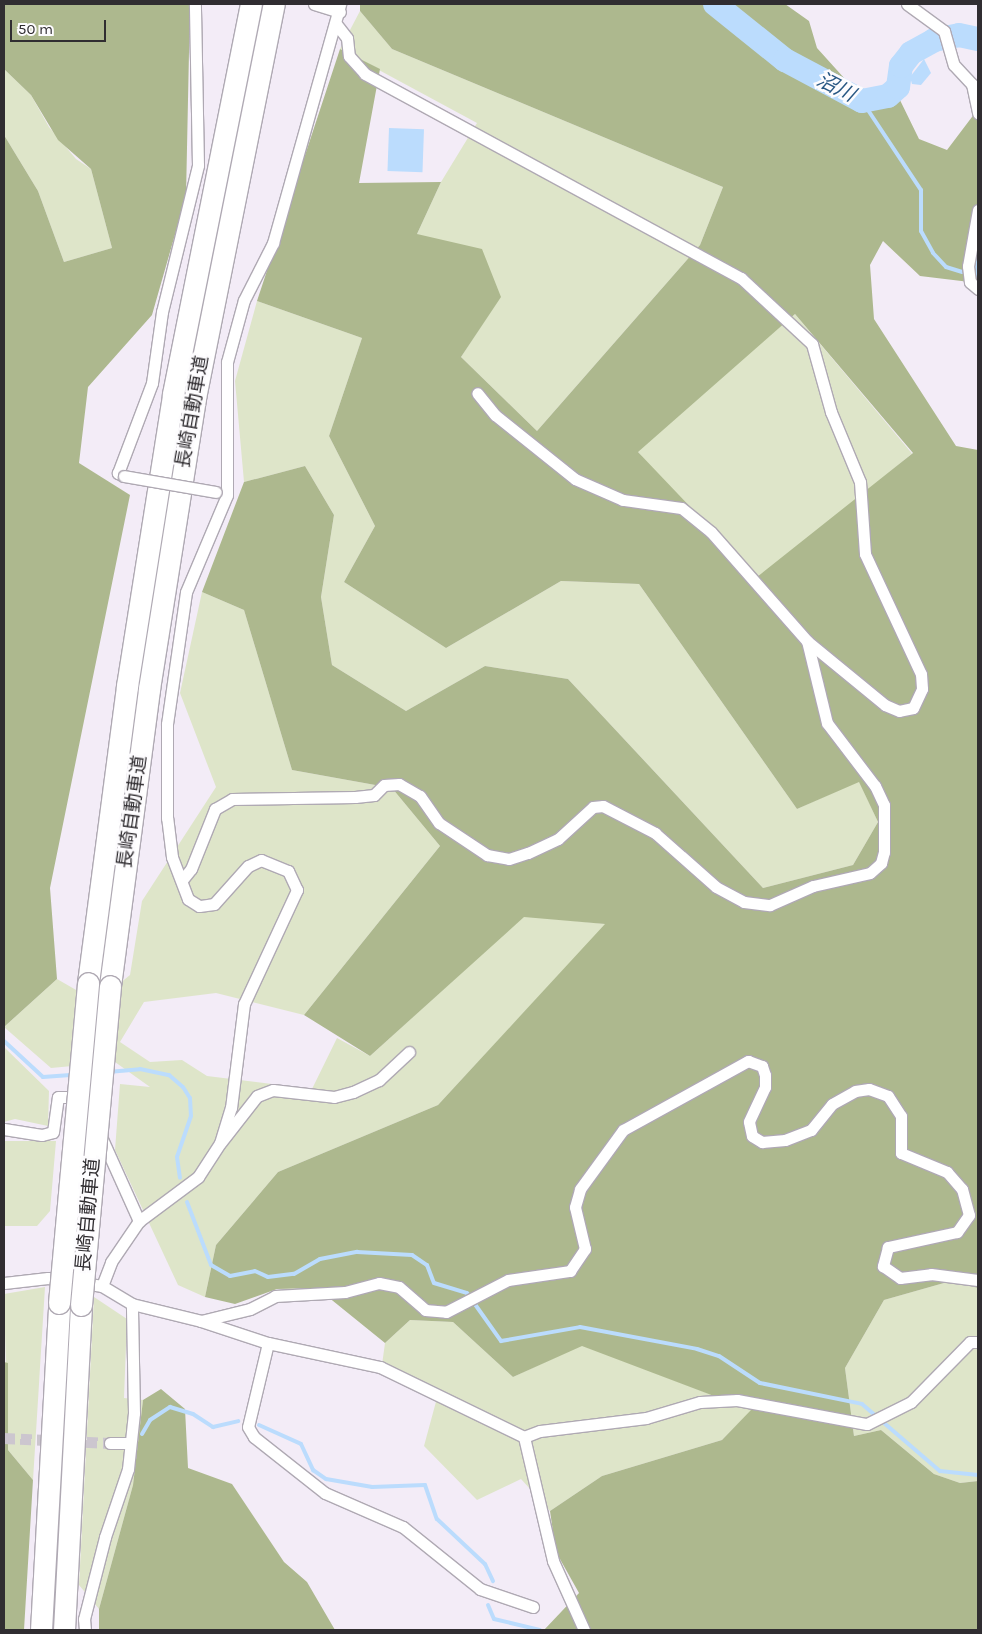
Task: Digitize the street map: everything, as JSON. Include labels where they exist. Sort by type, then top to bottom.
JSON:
[{"type":"highway","name":"長崎自動車道","points":[[42,1630],[59,1303],[88,983],[127,686],[173,394],[251,4]]},
{"type":"highway","name":"長崎自動車道","points":[[64,1630],[81,1306],[110,986],[175,517],[219,265],[274,4]]},
{"type":"street","points":[[195,4],[198,165],[162,312],[152,382],[118,473],[124,476],[221,494]]},
{"type":"street","points":[[220,1143],[231,1108],[244,1004],[297,890],[288,871],[270,860],[248,866],[214,904],[199,906],[188,899],[172,857],[165,796],[167,724],[186,592],[221,494],[227,362],[244,300],[273,242],[336,24],[337,8],[314,4]]},
{"type":"street","points":[[907,4],[944,31],[951,44],[954,65],[972,84],[978,114]]},
{"type":"street","points":[[336,24],[347,38],[349,56],[365,74],[741,278],[812,344],[831,412],[860,482],[865,554],[921,674],[918,700],[908,711],[885,705],[807,641],[711,532],[689,514],[672,504],[623,500],[575,479],[495,415],[477,393]]},
{"type":"street","points":[[978,210],[968,266],[970,282],[978,289]]},
{"type":"street","points":[[182,880],[191,869],[215,809],[232,799],[355,797],[374,795],[384,785],[400,784],[420,796],[439,823],[487,855],[509,859],[528,853],[558,840],[593,807],[603,806],[655,833],[716,887],[744,902],[770,905],[813,886],[870,873],[881,863],[884,852],[884,805],[875,786],[827,723],[807,641]]},
{"type":"street","points":[[102,1286],[111,1262],[139,1221],[198,1177],[220,1143],[257,1096],[272,1090],[334,1097],[353,1092],[379,1080],[408,1052]]},
{"type":"street","points":[[201,1321],[250,1309],[276,1296],[345,1292],[379,1283],[399,1287],[425,1310],[446,1312],[466,1304],[508,1280],[570,1271],[585,1250],[575,1207],[580,1189],[623,1130],[748,1061],[762,1066],[765,1075],[765,1087],[749,1122],[752,1136],[762,1142],[785,1140],[811,1130],[832,1104],[855,1091],[869,1089],[888,1096],[901,1116],[901,1153],[948,1172],[962,1189],[969,1215],[957,1232],[888,1247],[883,1266],[900,1278],[931,1274],[978,1280]]},
{"type":"street","points":[[4,1129],[53,1132],[58,1097],[108,1098],[102,1148],[139,1221]]},
{"type":"street","points":[[4,1282],[48,1278],[102,1286],[132,1304],[201,1321],[268,1343],[380,1367],[524,1437],[540,1431],[646,1418],[700,1402],[737,1400],[851,1423],[879,1418],[911,1402],[970,1342],[978,1342]]},
{"type":"street","points":[[85,1630],[84,1619],[128,1469],[132,1304]]},
{"type":"street","points":[[268,1343],[248,1427],[254,1437],[324,1493],[404,1527],[480,1589],[533,1607]]},
{"type":"street","points":[[524,1437],[553,1561],[584,1630]]},
{"type":"street","points":[[110,1444],[130,1443]]},
{"type":"green space","points":[[4,4],[190,4],[186,196],[152,315],[88,387],[79,463],[130,495],[50,888],[57,979],[4,1027],[4,135],[38,191],[64,262],[112,248],[91,169],[58,140],[31,95],[4,69]]},
{"type":"green space","points":[[360,4],[785,4],[809,21],[817,48],[854,89],[898,96],[919,139],[947,150],[978,109],[978,283],[920,276],[883,241],[870,265],[874,319],[956,446],[978,450],[978,1288],[951,1281],[884,1300],[845,1368],[854,1436],[881,1430],[934,1474],[960,1483],[978,1481],[978,1630],[544,1630],[579,1593],[556,1552],[550,1511],[602,1476],[722,1440],[751,1410],[582,1346],[513,1377],[453,1322],[410,1320],[385,1343],[317,1288],[277,1289],[235,1304],[205,1297],[216,1245],[278,1172],[438,1105],[605,924],[524,917],[370,1056],[304,1015],[440,846],[392,788],[292,770],[244,610],[202,592],[244,482],[305,466],[334,515],[321,597],[332,665],[406,711],[485,666],[568,679],[763,888],[853,865],[878,822],[859,782],[797,809],[639,584],[561,581],[446,648],[344,582],[375,526],[329,436],[362,338],[257,301],[340,49],[380,69],[359,183],[441,182],[417,234],[482,249],[501,297],[461,357],[537,431],[700,245],[723,187],[392,49],[360,11]],"holes":[[[795,314],[913,453],[757,577],[638,452]]]},
{"type":"green space","points":[[360,11],[392,49],[723,187],[700,245],[537,431],[461,357],[500,297],[417,234],[441,182],[477,123],[340,49]]},
{"type":"green space","points":[[4,69],[31,95],[49,127],[76,159],[91,169],[112,248],[64,262],[38,191],[4,135]]},
{"type":"green space","points":[[257,301],[362,338],[329,436],[375,526],[344,582],[446,648],[561,581],[639,584],[797,809],[859,781],[878,822],[853,865],[763,888],[568,679],[485,666],[406,711],[332,665],[321,597],[334,515],[305,466],[244,482],[235,381]]},
{"type":"green space","points":[[795,314],[912,453],[752,588],[635,448]]},
{"type":"green space","points":[[202,592],[244,610],[292,770],[392,788],[440,846],[304,1015],[216,993],[144,1002],[120,1042],[150,1062],[182,1060],[207,1076],[312,1089],[337,1038],[370,1056],[524,916],[606,924],[438,1105],[278,1172],[216,1245],[205,1297],[178,1285],[115,1150],[120,1084],[150,1087],[115,1062],[51,1068],[4,1027],[57,979],[97,1002],[130,975],[142,901],[216,787],[180,693]]},
{"type":"green space","points":[[4,1047],[49,1091],[48,1126],[15,1119],[4,1122]]},
{"type":"green space","points":[[4,1141],[56,1141],[50,1211],[37,1226],[4,1226]]},
{"type":"green space","points":[[951,1281],[978,1288],[978,1481],[960,1483],[934,1474],[881,1430],[854,1436],[845,1368],[884,1300]]},
{"type":"green space","points":[[45,1287],[33,1480],[8,1450],[4,1294]]},
{"type":"green space","points":[[94,1297],[127,1319],[124,1398],[143,1400],[133,1485],[99,1609],[79,1585]]},
{"type":"green space","points":[[410,1320],[453,1322],[513,1377],[582,1345],[752,1410],[722,1440],[602,1476],[550,1511],[521,1479],[477,1500],[424,1446],[437,1398],[381,1372],[385,1343]]},
{"type":"green space","points":[[4,1362],[8,1363],[8,1450],[33,1480],[24,1630],[4,1630]]},
{"type":"green space","points":[[161,1389],[185,1409],[188,1468],[232,1484],[284,1562],[307,1582],[335,1630],[99,1630],[99,1609],[133,1485],[143,1400]]},
{"type":"water","points":[[924,59],[931,73],[921,85],[912,84],[910,77]]},
{"type":"water","points":[[389,128],[424,129],[422,172],[387,171]]},
{"type":"waterway","name":"沼川","points":[[715,4],[785,60],[862,101],[888,96],[898,87],[901,66],[911,53],[934,40],[959,35],[978,39]]},
{"type":"waterway","points":[[862,101],[921,190],[921,231],[933,253],[946,267],[962,272]]},
{"type":"waterway","name":"沼川","points":[[978,265],[978,271]]},
{"type":"waterway","points":[[4,1041],[43,1077],[74,1075]]},
{"type":"waterway","points":[[108,1072],[140,1069],[169,1075],[183,1087],[190,1098],[191,1116],[177,1157],[180,1178]]},
{"type":"waterway","points":[[187,1202],[211,1265],[230,1276],[255,1271],[268,1277],[294,1274],[320,1259],[357,1252],[412,1255],[427,1265],[434,1283],[467,1293],[501,1341],[580,1327],[697,1349],[719,1356],[760,1383],[862,1404],[940,1471],[978,1475]]},
{"type":"waterway","points":[[142,1434],[150,1420],[170,1407],[193,1414],[213,1427],[238,1421]]},
{"type":"waterway","points":[[259,1425],[301,1444],[313,1470],[326,1479],[372,1487],[425,1485],[437,1519],[485,1564],[493,1581]]},
{"type":"waterway","points":[[488,1605],[494,1619],[540,1630]]},
{"type":"tunnel","points":[[4,1438],[110,1443]]}]
